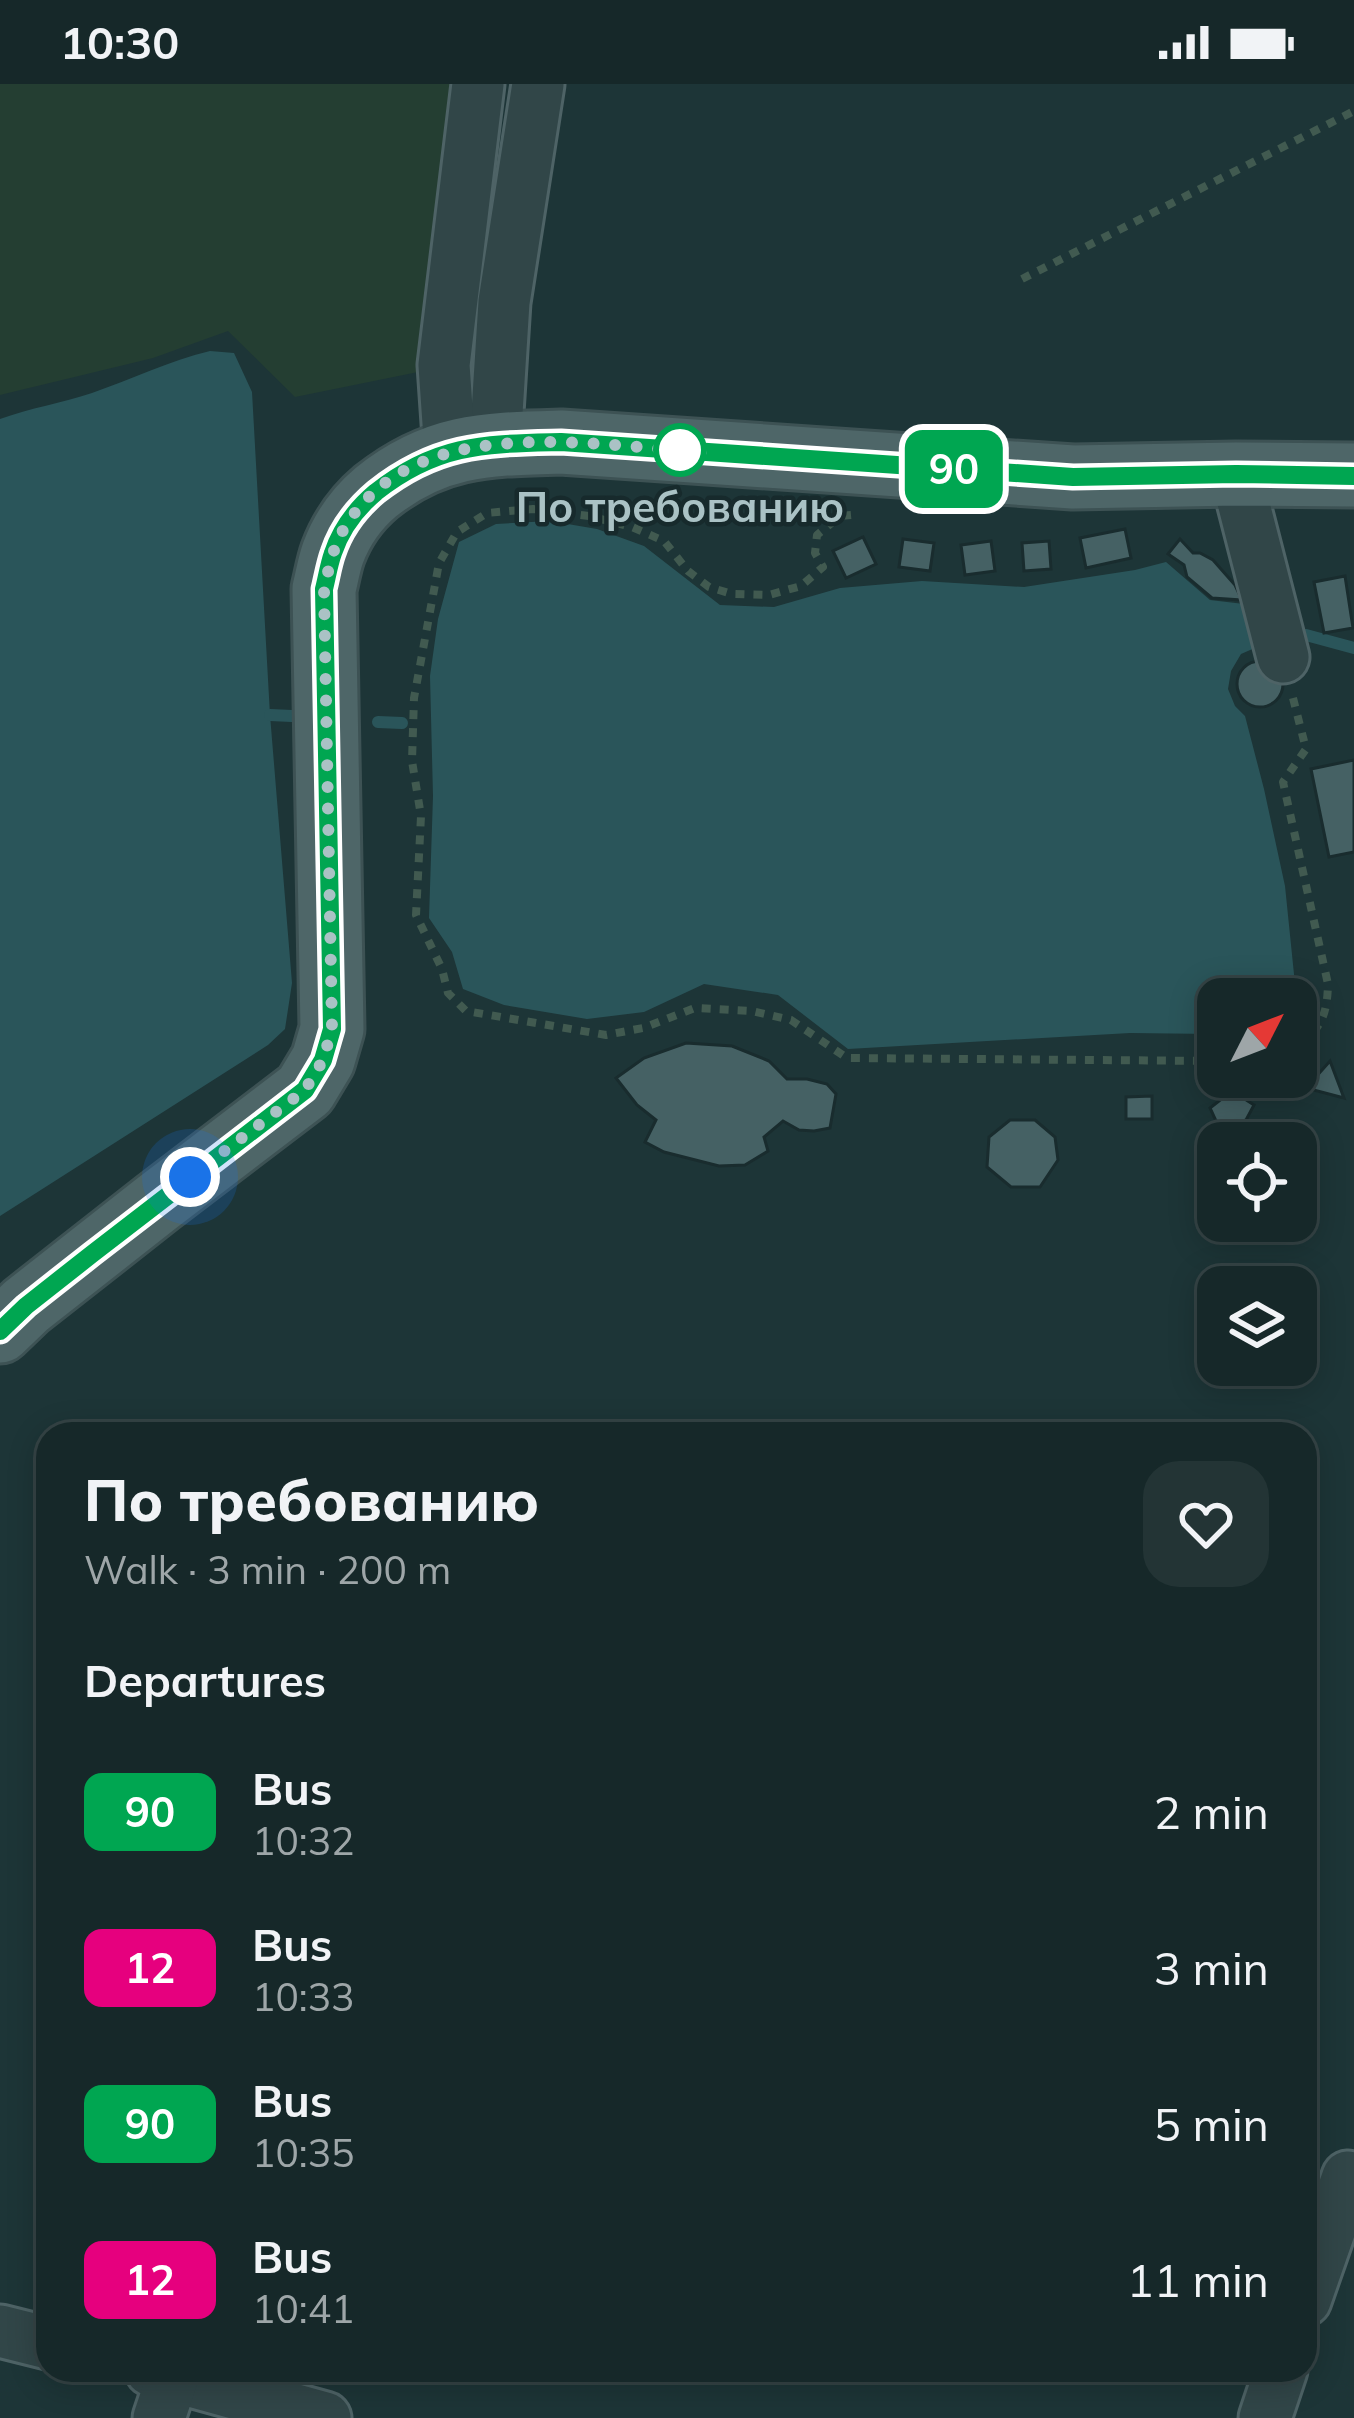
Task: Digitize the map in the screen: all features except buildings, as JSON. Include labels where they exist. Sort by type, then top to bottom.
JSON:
[{"type":"main road","points":[[0,1331],[305,1090],[323,1060],[332,1029],[324,589],[345,527],[366,501],[419,462],[472,448],[561,442],[1073,477],[1354,476]]},
{"type":"lane","points":[[472,448],[444,364],[478,84]]},
{"type":"lane","points":[[472,448],[504,302],[538,84]]},
{"type":"lane","points":[[1236,474],[1283,657]]},
{"type":"lane","points":[[1317,2266],[1348,2177]]},
{"type":"lane","points":[[0,2331],[36,2340]]},
{"type":"lane","points":[[1264,2418],[1277,2382]]},
{"type":"lane","points":[[161,2388],[325,2418]]},
{"type":"path","points":[[1022,280],[1354,111]]},
{"type":"path","points":[[860,514],[840,516],[817,535],[815,553],[824,567],[802,586],[769,595],[732,594],[710,587],[688,571],[664,541],[589,516],[533,509],[487,513],[457,532],[439,563],[414,698],[412,761],[422,816],[416,916],[442,969],[448,993],[466,1011],[606,1035],[643,1028],[694,1008],[752,1011],[791,1020],[847,1058],[1197,1060]]},
{"type":"path","points":[[1283,657],[1306,749],[1283,782],[1328,984],[1327,1010],[1317,1029]]},
{"type":"green space","points":[[0,84],[458,84],[423,371],[295,397],[228,331],[153,358],[0,395]]},
{"type":"water","points":[[210,351],[234,353],[252,392],[270,715],[292,983],[285,1029],[268,1045],[0,1216],[0,419],[92,393]]},
{"type":"water","points":[[550,521],[597,529],[644,546],[720,605],[774,607],[840,588],[922,581],[1024,587],[1166,562],[1210,600],[1244,604],[1257,647],[1241,654],[1228,689],[1245,716],[1264,789],[1285,886],[1294,978],[1197,978],[1197,1034],[1130,1033],[848,1049],[778,995],[704,984],[644,1012],[587,1019],[504,1005],[463,989],[452,952],[429,918],[430,676],[438,619],[459,542],[496,524]]},
{"type":"waterway","points":[[1306,635],[1354,648]]},
{"type":"waterway","points":[[270,715],[292,716]]},
{"type":"waterway","points":[[378,722],[402,723]]},
{"type":"bus line","name":"90","points":[[0,1331],[305,1090],[323,1060],[332,1029],[324,589],[345,527],[366,501],[419,462],[495,444],[561,442],[1073,477],[1354,476]]},
{"type":"place","name":"По требованию","points":[[680,450]]},
{"type":"route","points":[[190,1177],[305,1090],[323,1060],[332,1029],[324,589],[345,527],[391,481],[419,462],[449,452],[495,444],[561,442],[701,452],[680,450]]}]
